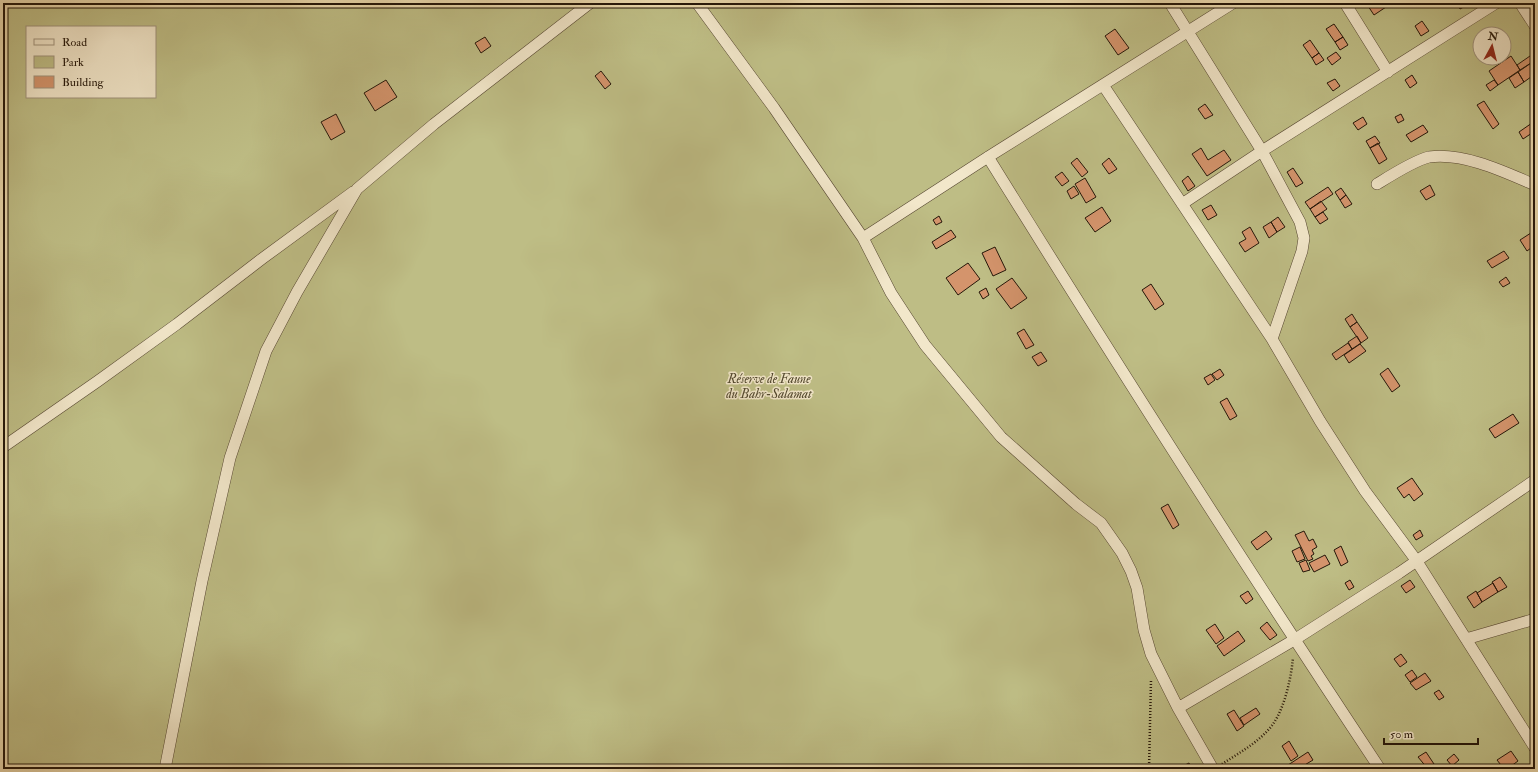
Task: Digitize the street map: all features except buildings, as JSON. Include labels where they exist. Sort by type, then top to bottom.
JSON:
[{"type":"street","points":[[3,448],[177,324],[263,258],[358,189],[434,124],[590,3]]},
{"type":"street","points":[[697,3],[774,108],[863,238],[891,293],[925,345],[1001,437],[1076,504],[1101,524],[1122,553],[1132,572],[1137,588],[1144,630],[1151,654],[1178,708],[1215,768]]},
{"type":"street","points":[[1170,3],[1262,151],[1300,222],[1304,238],[1302,252],[1272,339]]},
{"type":"street","points":[[863,238],[988,157],[1233,3]]},
{"type":"street","points":[[1345,3],[1388,72]]},
{"type":"street","points":[[1182,204],[1262,151],[1496,3]]},
{"type":"street","points":[[1520,3],[1535,26]]},
{"type":"street","points":[[1103,85],[1272,339],[1320,422],[1365,490],[1416,560],[1535,748]]},
{"type":"street","points":[[988,157],[1116,363],[1294,640],[1380,769]]},
{"type":"street","points":[[1377,184],[1400,170],[1428,157],[1451,157],[1491,166],[1535,186]]},
{"type":"street","points":[[165,769],[202,581],[230,458],[266,351],[297,292],[358,189]]},
{"type":"street","points":[[1178,708],[1294,640],[1535,480]]},
{"type":"street","points":[[1466,638],[1535,619]]},
{"type":"path","points":[[1215,768],[1263,735],[1274,723],[1289,684],[1294,640]]},
{"type":"path","points":[[1149,769],[1151,676]]},
{"type":"green space","name":"Réserve de Faune du Bahr-Salamat","points":[[3,3],[1535,3],[1535,769],[3,769]]}]
